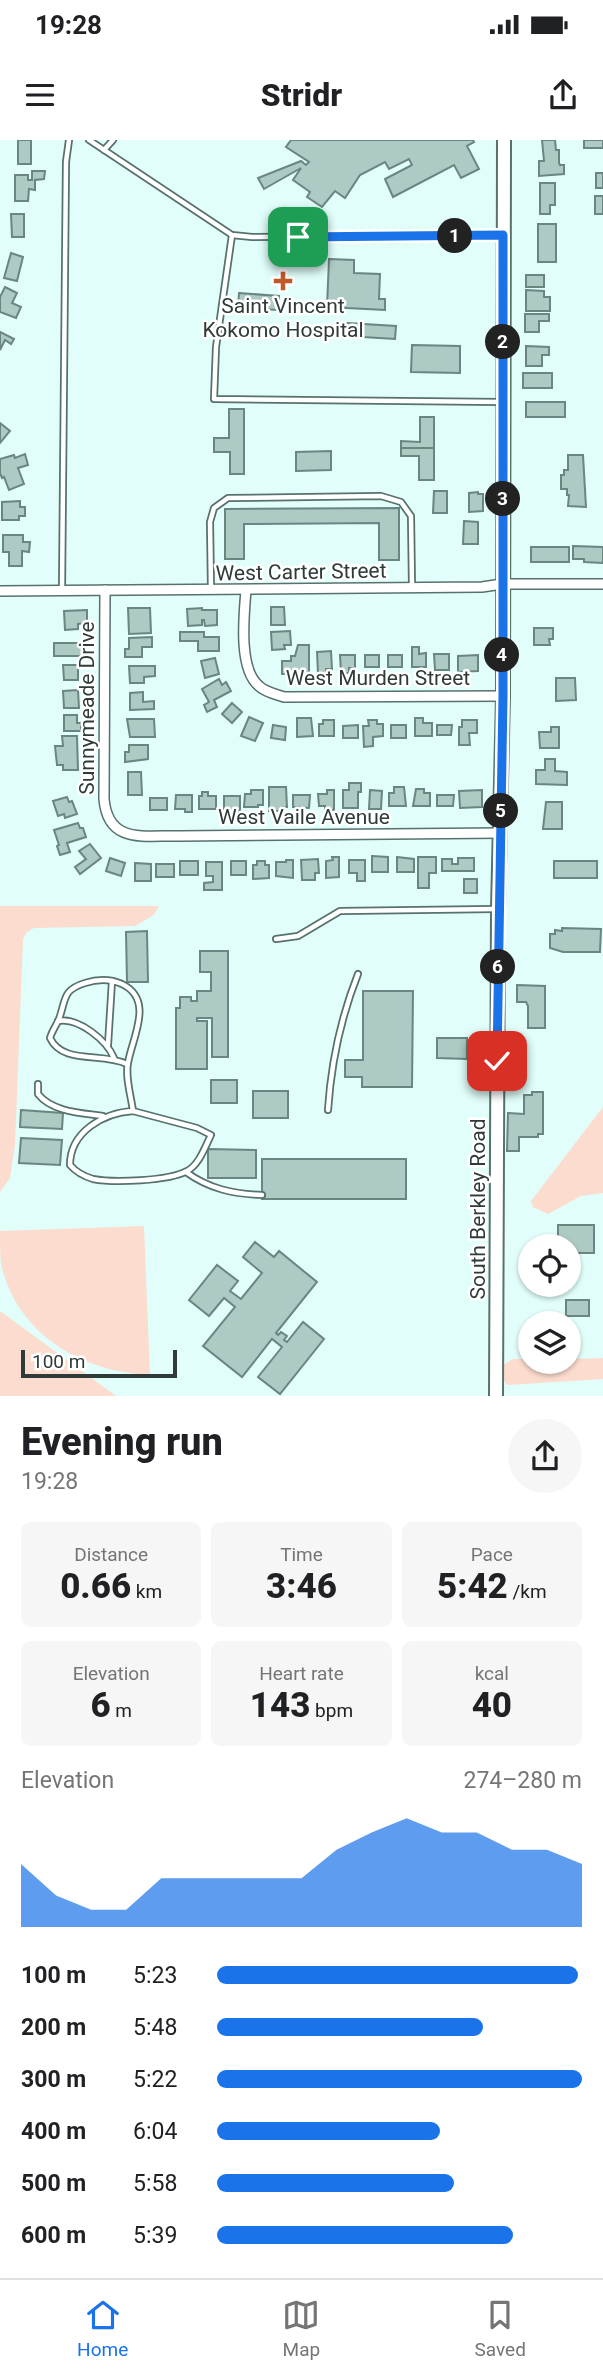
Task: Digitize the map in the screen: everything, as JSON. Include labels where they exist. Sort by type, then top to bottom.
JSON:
[{"type":"street","name":"South Berkley Road","points":[[496,1396],[498,909],[503,696],[504,140]]},
{"type":"street","name":"West Carter Street","points":[[0,591],[603,584]]},
{"type":"street","name":"Sunnymeade Drive","points":[[105,590],[104,799],[105,811],[111,825]]},
{"type":"street","name":"West Murden Street","points":[[246,590],[245,659],[250,676],[264,690],[284,697],[503,696]]},
{"type":"street","name":"West Vaile Avenue","points":[[111,825],[130,835],[501,833]]},
{"type":"lane","points":[[62,591],[66,162],[69,140]]},
{"type":"lane","points":[[89,140],[232,235],[503,235]]},
{"type":"lane","points":[[104,150],[113,140]]},
{"type":"lane","points":[[232,235],[216,347],[214,399],[503,402]]},
{"type":"lane","points":[[211,590],[210,522],[214,508],[228,498],[381,496],[401,502],[411,516],[412,587]]},
{"type":"lane","points":[[276,939],[298,936],[340,911],[498,909]]},
{"type":"lane","points":[[328,1110],[339,1040],[350,994],[358,974]]},
{"type":"lane","points":[[127,1064],[114,1058],[62,1053],[54,1048],[50,1038],[52,1029],[58,1021],[66,996],[73,987],[97,980],[112,981],[132,991],[138,1000],[140,1011],[127,1064],[133,1111]]},
{"type":"lane","points":[[112,981],[108,1045],[114,1058]]},
{"type":"lane","points":[[58,1021],[73,1021],[108,1045]]},
{"type":"lane","points":[[38,1084],[38,1094],[50,1104],[65,1109],[103,1116],[133,1111],[197,1128],[211,1135],[194,1166],[186,1172],[153,1179],[94,1179],[76,1172],[70,1165],[70,1154],[77,1140],[103,1116]]},
{"type":"lane","points":[[186,1172],[200,1183],[218,1189],[262,1195]]},
{"type":"shaded area","points":[[0,906],[159,906],[154,915],[135,926],[34,928],[27,932],[23,939],[15,1145],[10,1178],[0,1192]]},
{"type":"shaded area","points":[[603,1107],[603,1193],[581,1196],[548,1214],[533,1207],[531,1201]]},
{"type":"shaded area","points":[[144,1226],[150,1375],[100,1366],[56,1345],[37,1329],[21,1310],[9,1289],[0,1252],[0,1231]]},
{"type":"shaded area","points":[[0,1311],[116,1396],[0,1396]]},
{"type":"shaded area","points":[[603,1358],[603,1379],[507,1385],[501,1376],[501,1366],[513,1359],[518,1359],[518,1374],[581,1374],[581,1359]]},
{"type":"building","points":[[18,140],[31,140],[31,164],[18,164]]},
{"type":"building","points":[[291,140],[473,140],[474,142],[467,146],[479,169],[461,178],[454,165],[393,197],[385,179],[412,165],[409,159],[389,169],[385,162],[360,175],[345,198],[335,191],[322,207],[307,197],[310,192],[293,180],[301,168],[264,189],[258,178],[301,161],[306,165],[309,162],[286,147]]},
{"type":"building","points":[[542,140],[555,140],[556,150],[559,150],[559,163],[564,165],[564,174],[539,176],[539,161],[544,161]]},
{"type":"building","points":[[584,140],[603,140],[603,148],[584,148]]},
{"type":"building","points":[[32,171],[45,171],[44,179],[35,180],[35,190],[29,189],[28,201],[15,201],[15,175],[28,175],[28,180],[32,180]]},
{"type":"building","points":[[596,173],[603,173],[603,188],[596,188]]},
{"type":"building","points":[[540,183],[555,183],[555,205],[550,205],[550,214],[540,214]]},
{"type":"building","points":[[595,196],[603,196],[603,214],[595,214]]},
{"type":"building","points":[[11,214],[24,214],[24,237],[12,237]]},
{"type":"building","points":[[538,224],[556,224],[556,262],[538,262]]},
{"type":"building","points":[[11,253],[23,257],[17,281],[4,278]]},
{"type":"building","points":[[329,259],[354,260],[354,273],[380,274],[379,299],[385,299],[385,310],[327,307]]},
{"type":"building","points":[[526,275],[544,275],[544,287],[526,287]]},
{"type":"building","points":[[5,287],[17,293],[12,303],[21,307],[16,318],[0,312],[0,297]]},
{"type":"building","points":[[526,290],[544,291],[544,297],[550,297],[550,311],[526,311]]},
{"type":"building","points":[[239,293],[279,296],[278,310],[238,308]]},
{"type":"building","points":[[525,314],[549,314],[549,321],[539,321],[539,332],[525,332]]},
{"type":"building","points":[[347,323],[396,326],[395,339],[346,336]]},
{"type":"building","points":[[0,332],[14,339],[11,344],[5,340],[0,350]]},
{"type":"building","points":[[412,345],[460,346],[460,373],[411,372]]},
{"type":"building","points":[[526,346],[549,347],[549,355],[542,355],[542,366],[526,366]]},
{"type":"building","points":[[523,373],[552,373],[552,388],[523,388]]},
{"type":"building","points":[[526,402],[565,402],[565,417],[526,417]]},
{"type":"building","points":[[229,409],[244,409],[244,474],[230,474],[230,452],[214,452],[214,438],[229,438]]},
{"type":"building","points":[[420,417],[434,417],[434,448],[401,448],[401,441],[420,442]]},
{"type":"building","points":[[0,423],[10,431],[0,443]]},
{"type":"building","points":[[401,448],[434,448],[434,480],[419,480],[419,456],[401,456]]},
{"type":"building","points":[[331,451],[331,470],[296,471],[296,452]]},
{"type":"building","points":[[25,454],[28,465],[18,468],[24,484],[9,490],[0,473],[0,459]]},
{"type":"building","points":[[568,455],[583,455],[586,507],[568,506],[567,489],[561,489],[561,475],[564,475],[564,470],[568,470]]},
{"type":"building","points":[[434,491],[447,491],[447,513],[433,513]]},
{"type":"building","points":[[469,493],[483,494],[483,511],[469,512]]},
{"type":"building","points":[[20,501],[20,507],[25,507],[25,516],[19,516],[19,520],[2,520],[2,502]]},
{"type":"building","points":[[399,508],[399,560],[379,560],[379,523],[244,524],[244,559],[225,559],[225,509]]},
{"type":"building","points":[[464,521],[478,522],[478,544],[463,544]]},
{"type":"building","points":[[3,535],[23,535],[23,542],[30,542],[29,552],[22,551],[22,566],[9,566],[9,552],[3,552]]},
{"type":"building","points":[[573,546],[603,547],[603,563],[573,559]]},
{"type":"building","points":[[531,547],[569,547],[569,562],[531,562]]},
{"type":"building","points":[[271,607],[284,607],[285,625],[271,625]]},
{"type":"building","points":[[128,608],[150,608],[151,633],[129,634]]},
{"type":"building","points":[[187,609],[217,610],[217,625],[205,626],[202,620],[202,625],[188,626]]},
{"type":"building","points":[[87,610],[87,623],[78,624],[78,629],[65,630],[64,611]]},
{"type":"building","points":[[534,628],[553,628],[550,645],[534,645]]},
{"type":"building","points":[[290,631],[291,645],[284,645],[285,649],[272,650],[271,632]]},
{"type":"building","points":[[180,632],[204,632],[204,637],[219,637],[219,651],[198,651],[198,641],[180,641]]},
{"type":"building","points":[[152,637],[152,647],[142,647],[142,657],[125,657],[125,649],[129,649],[129,638]]},
{"type":"building","points":[[54,643],[85,643],[86,656],[54,656]]},
{"type":"building","points":[[298,645],[309,645],[309,674],[282,674],[282,661],[291,661]]},
{"type":"building","points":[[412,647],[419,647],[419,654],[426,653],[426,667],[412,667]]},
{"type":"building","points":[[331,651],[332,669],[326,669],[326,673],[318,673],[317,652]]},
{"type":"building","points":[[434,654],[449,654],[449,670],[435,670]]},
{"type":"building","points":[[340,655],[355,655],[355,668],[349,668],[349,673],[341,673]]},
{"type":"building","points":[[365,655],[379,655],[379,667],[365,667]]},
{"type":"building","points":[[388,655],[402,655],[402,667],[388,667]]},
{"type":"building","points":[[478,655],[478,671],[458,672],[458,656]]},
{"type":"building","points":[[215,658],[219,674],[205,678],[201,661]]},
{"type":"building","points":[[63,665],[78,665],[78,680],[64,680]]},
{"type":"building","points":[[129,666],[155,666],[155,676],[144,677],[144,683],[130,683]]},
{"type":"building","points":[[556,678],[575,678],[576,700],[556,701]]},
{"type":"building","points":[[219,679],[222,685],[226,682],[231,691],[214,700],[217,707],[207,712],[204,705],[209,702],[202,689]]},
{"type":"building","points":[[78,690],[79,708],[64,708],[63,691]]},
{"type":"building","points":[[143,692],[143,702],[154,701],[154,709],[130,710],[130,693]]},
{"type":"building","points":[[232,703],[242,712],[232,723],[222,714]]},
{"type":"building","points":[[64,715],[77,715],[81,731],[64,731]]},
{"type":"building","points":[[249,717],[263,723],[255,741],[241,736]]},
{"type":"building","points":[[297,718],[311,718],[313,736],[297,737]]},
{"type":"building","points":[[415,718],[423,718],[423,723],[432,723],[432,736],[415,736]]},
{"type":"building","points":[[127,719],[154,719],[155,737],[130,737]]},
{"type":"building","points":[[323,720],[334,720],[334,736],[319,736],[319,724],[323,724]]},
{"type":"building","points":[[368,720],[377,720],[377,724],[383,724],[383,736],[373,737],[373,746],[364,747],[363,726],[369,726]]},
{"type":"building","points":[[462,720],[477,720],[477,733],[469,733],[470,745],[459,745],[459,727],[462,727]]},
{"type":"building","points":[[273,725],[286,727],[285,740],[271,738]]},
{"type":"building","points":[[358,725],[358,738],[343,738],[343,726]]},
{"type":"building","points":[[391,725],[406,725],[406,738],[391,738]]},
{"type":"building","points":[[437,725],[452,725],[451,735],[437,735]]},
{"type":"building","points":[[551,727],[559,727],[559,748],[540,748],[539,732],[551,732]]},
{"type":"building","points":[[62,736],[77,736],[78,770],[63,770],[63,765],[57,765],[55,746],[63,746]]},
{"type":"building","points":[[129,745],[148,745],[148,759],[125,762],[125,752],[129,752]]},
{"type":"building","points":[[545,759],[555,759],[555,771],[567,772],[567,785],[536,784],[536,770],[545,770]]},
{"type":"building","points":[[128,772],[141,772],[142,795],[128,795]]},
{"type":"building","points":[[349,783],[361,783],[358,808],[343,808],[343,790],[349,790]]},
{"type":"building","points":[[269,787],[286,787],[287,807],[282,807],[282,811],[269,811]]},
{"type":"building","points":[[394,787],[404,787],[406,806],[389,806],[389,793],[394,793]]},
{"type":"building","points":[[416,789],[424,789],[424,793],[430,793],[430,806],[413,806]]},
{"type":"building","points":[[251,790],[263,790],[263,805],[244,807],[245,794],[251,794]]},
{"type":"building","points":[[327,790],[334,790],[334,810],[325,810],[325,806],[319,806],[318,794],[327,794]]},
{"type":"building","points":[[370,790],[382,791],[381,809],[369,809]]},
{"type":"building","points":[[482,790],[482,807],[460,808],[459,791]]},
{"type":"building","points":[[202,792],[208,792],[208,796],[216,796],[216,809],[199,809],[199,796],[202,796]]},
{"type":"building","points":[[176,795],[192,795],[192,812],[175,809]]},
{"type":"building","points":[[293,795],[310,795],[309,808],[293,807]]},
{"type":"building","points":[[437,795],[454,795],[453,806],[437,806]]},
{"type":"building","points":[[224,796],[240,796],[240,811],[224,811]]},
{"type":"building","points":[[67,797],[69,802],[72,801],[77,814],[65,818],[64,814],[58,816],[53,801]]},
{"type":"building","points":[[150,798],[167,798],[167,810],[150,810]]},
{"type":"building","points":[[546,802],[562,802],[562,829],[543,829]]},
{"type":"building","points":[[78,823],[86,837],[67,843],[70,852],[60,855],[54,830]]},
{"type":"building","points":[[90,844],[101,858],[80,874],[75,867],[86,859],[79,851]]},
{"type":"building","points":[[372,856],[388,857],[388,872],[372,872]]},
{"type":"building","points":[[332,857],[339,857],[339,877],[326,878],[326,861],[333,860]]},
{"type":"building","points":[[397,857],[414,859],[414,872],[397,872]]},
{"type":"building","points":[[418,857],[436,857],[436,873],[429,873],[429,888],[418,888]]},
{"type":"building","points":[[110,858],[125,863],[121,876],[106,871]]},
{"type":"building","points":[[458,858],[474,858],[474,871],[442,871],[442,859],[452,859],[452,864],[458,864]]},
{"type":"building","points":[[318,859],[319,873],[315,873],[315,880],[302,880],[301,860]]},
{"type":"building","points":[[293,860],[293,878],[276,876],[276,862]]},
{"type":"building","points":[[349,860],[365,860],[365,881],[357,881],[357,873],[349,873]]},
{"type":"building","points":[[180,861],[198,861],[198,875],[180,875]]},
{"type":"building","points":[[231,861],[246,861],[246,875],[231,875]]},
{"type":"building","points":[[257,861],[265,861],[265,865],[269,865],[269,878],[253,879],[253,865],[257,865]]},
{"type":"building","points":[[554,861],[597,861],[597,878],[554,878]]},
{"type":"building","points":[[206,862],[222,862],[222,890],[204,890],[204,883],[213,882],[213,876],[206,876]]},
{"type":"building","points":[[135,863],[151,864],[151,881],[135,881]]},
{"type":"building","points":[[156,864],[174,864],[174,877],[156,877]]},
{"type":"building","points":[[464,879],[477,879],[477,893],[464,893]]},
{"type":"building","points":[[562,928],[601,929],[600,952],[563,952],[550,948],[550,934],[555,934],[555,930],[562,931]]},
{"type":"building","points":[[147,931],[148,982],[127,982],[126,932]]},
{"type":"building","points":[[200,951],[228,951],[228,1057],[212,1057],[212,1018],[197,1018],[197,1021],[207,1021],[207,1069],[176,1069],[176,1008],[180,1008],[180,997],[191,997],[191,1001],[197,1001],[197,991],[211,991],[211,972],[200,972]]},
{"type":"building","points":[[517,985],[545,986],[545,1028],[528,1028],[528,1006],[526,1002],[517,1002]]},
{"type":"building","points":[[363,991],[413,991],[412,1087],[362,1087],[362,1077],[345,1077],[345,1060],[363,1060]]},
{"type":"building","points":[[437,1038],[467,1038],[467,1059],[437,1058]]},
{"type":"building","points":[[211,1080],[237,1080],[237,1103],[211,1103]]},
{"type":"building","points":[[253,1091],[288,1091],[288,1118],[253,1118]]},
{"type":"building","points":[[532,1092],[543,1092],[543,1134],[538,1134],[538,1137],[519,1137],[519,1151],[507,1151],[508,1113],[524,1114],[524,1095],[532,1095]]},
{"type":"building","points":[[21,1110],[63,1113],[62,1129],[20,1127]]},
{"type":"building","points":[[21,1138],[62,1140],[60,1165],[19,1163]]},
{"type":"building","points":[[208,1149],[256,1150],[256,1178],[208,1178]]},
{"type":"building","points":[[262,1159],[406,1159],[406,1199],[262,1199]]},
{"type":"building","points":[[558,1225],[594,1225],[594,1253],[581,1253],[581,1234],[558,1234]]},
{"type":"building","points":[[255,1242],[274,1257],[279,1251],[317,1282],[276,1333],[278,1335],[281,1332],[287,1336],[284,1340],[287,1342],[303,1322],[324,1339],[280,1394],[258,1377],[282,1347],[272,1339],[242,1377],[203,1346],[235,1307],[224,1298],[209,1316],[189,1300],[217,1265],[238,1281],[230,1291],[241,1299],[262,1273],[243,1257]]},
{"type":"building","points":[[566,1300],[589,1300],[589,1316],[581,1316],[581,1311],[566,1311]]},
{"type":"place","name":"Saint Vincent Kokomo Hospital","points":[[283,281]]},
{"type":"route","points":[[298,237],[503,235],[503,696],[497,1061]]}]
